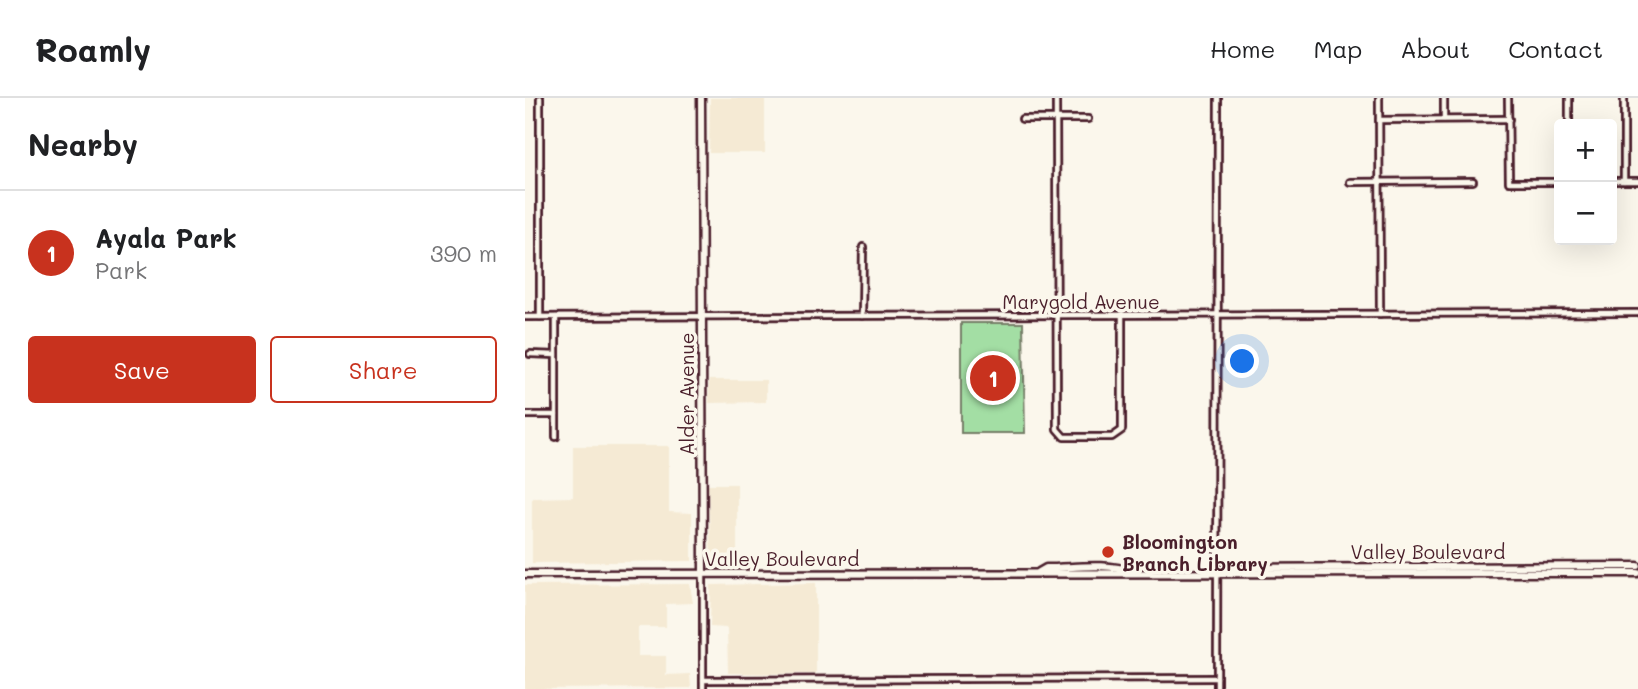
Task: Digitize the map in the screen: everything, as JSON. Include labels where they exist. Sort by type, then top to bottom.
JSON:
[{"type":"main road","name":"Alder Avenue","points":[[701,98],[703,574]]},
{"type":"main road","name":"Valley Boulevard","points":[[1220,572],[1231,568],[1638,566]]},
{"type":"main road","name":"Valley Boulevard","points":[[525,574],[1039,572],[1046,568],[1122,568],[1132,572],[1220,572],[1230,575],[1638,573]]},
{"type":"street","points":[[540,98],[540,317]]},
{"type":"street","points":[[1056,98],[1059,434],[1064,438],[1119,434],[1123,424],[1122,314]]},
{"type":"street","points":[[1217,689],[1220,572],[1218,98]]},
{"type":"street","points":[[1379,98],[1380,314]]},
{"type":"street","points":[[1444,98],[1444,119]]},
{"type":"street","points":[[1508,98],[1509,182],[1554,182]]},
{"type":"street","points":[[1569,98],[1569,119]]},
{"type":"street","points":[[1624,98],[1624,181]]},
{"type":"street","points":[[1022,119],[1088,119]]},
{"type":"street","points":[[1379,120],[1509,119]]},
{"type":"street","points":[[1350,183],[1473,181]]},
{"type":"street","points":[[1617,181],[1638,181]]},
{"type":"street","points":[[862,316],[863,247]]},
{"type":"street","name":"Marygold Avenue","points":[[525,317],[1638,313]]},
{"type":"street","points":[[556,317],[556,437]]},
{"type":"street","points":[[530,354],[556,355]]},
{"type":"street","points":[[525,415],[556,415]]},
{"type":"street","name":"Alder Avenue","points":[[703,574],[703,689]]},
{"type":"street","points":[[703,680],[1217,678]]},
{"type":"shaded area","points":[[710,98],[765,98],[765,153],[709,153]]},
{"type":"shaded area","points":[[709,380],[766,380],[766,402],[709,403]]},
{"type":"shaded area","points":[[573,446],[669,446],[669,512],[692,513],[692,561],[532,563],[532,498],[573,497]]},
{"type":"shaded area","points":[[708,484],[737,484],[737,561],[711,562]]},
{"type":"shaded area","points":[[816,583],[816,674],[728,673],[727,628],[710,627],[711,585]]},
{"type":"shaded area","points":[[690,584],[693,603],[666,604],[666,627],[638,627],[638,656],[666,656],[666,675],[690,674],[691,688],[525,689],[525,585]]},
{"type":"green space","points":[[961,323],[1023,323],[1025,433],[961,433]]},
{"type":"place","name":"Ayala Park","points":[[993,378]]},
{"type":"place","name":"Bloomington Branch Library","points":[[1108,552]]}]
